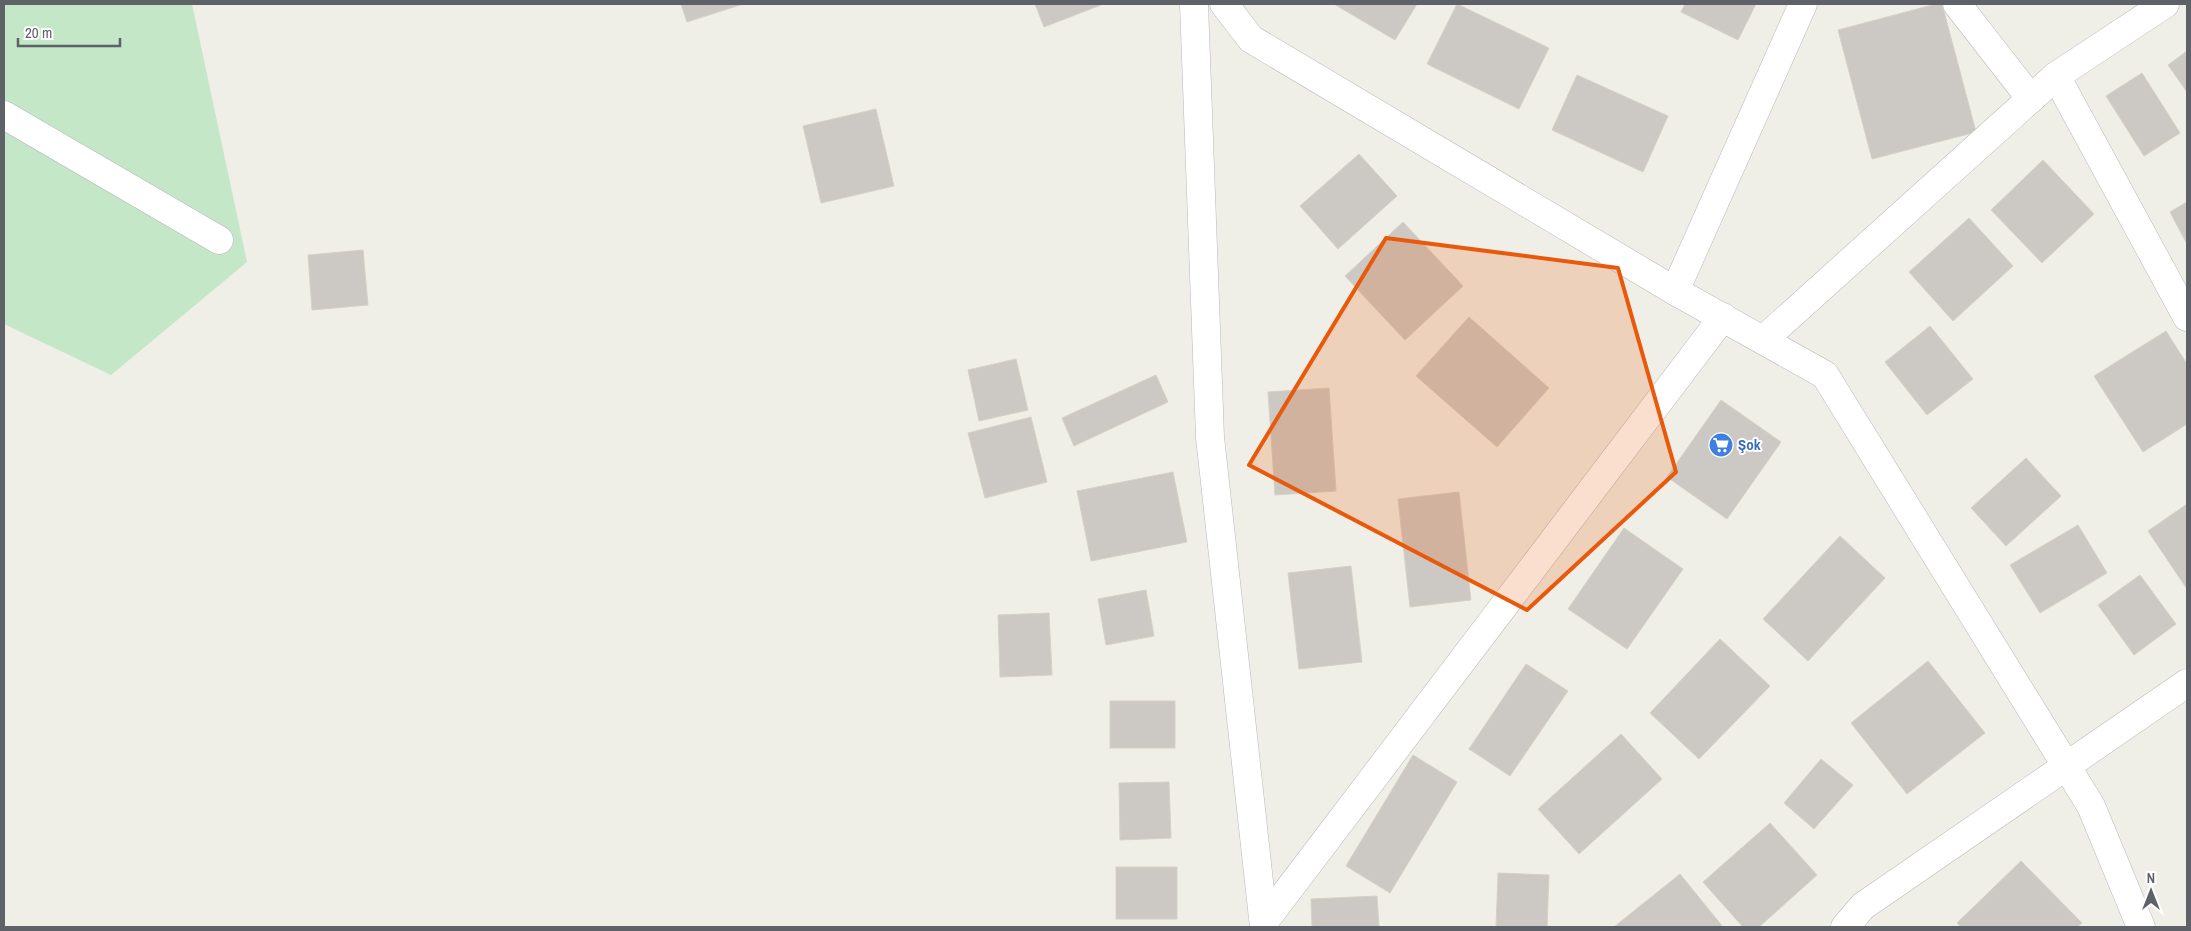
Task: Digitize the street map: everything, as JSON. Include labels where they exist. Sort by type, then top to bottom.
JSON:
[{"type":"street","points":[[1194,4],[1210,437],[1264,924]]},
{"type":"street","points":[[1224,4],[1250,39],[1675,291],[1825,375],[2092,806],[2141,927]]},
{"type":"street","points":[[1675,291],[1803,4]]},
{"type":"street","points":[[1957,4],[2031,99]]},
{"type":"street","points":[[1763,340],[2056,76],[2165,4]]},
{"type":"street","points":[[2056,76],[2187,318]]},
{"type":"street","points":[[4,115],[219,240]]},
{"type":"street","points":[[1264,924],[1722,317]]},
{"type":"street","points":[[1846,927],[1863,906],[2187,683]]},
{"type":"highlighted area","points":[[1386,238],[1618,268],[1676,472],[1527,610],[1249,465]]},
{"type":"green space","points":[[4,4],[192,4],[247,262],[111,375],[4,324]]},
{"type":"building","points":[[681,4],[743,4],[687,22]]},
{"type":"building","points":[[1035,4],[1101,4],[1101,5],[1044,27]]},
{"type":"building","points":[[1334,4],[1417,4],[1395,40]]},
{"type":"building","points":[[1457,4],[1549,48],[1519,109],[1427,64]]},
{"type":"building","points":[[1685,4],[1756,4],[1738,40],[1681,12]]},
{"type":"building","points":[[1942,4],[1976,132],[1872,159],[1838,30]]},
{"type":"building","points":[[2187,51],[2187,92],[2168,65]]},
{"type":"building","points":[[2142,73],[2180,133],[2144,156],[2106,96]]},
{"type":"building","points":[[1577,75],[1668,116],[1643,172],[1552,130]]},
{"type":"building","points":[[876,109],[894,186],[821,203],[803,126]]},
{"type":"building","points":[[1359,154],[1397,196],[1338,249],[1300,206]]},
{"type":"building","points":[[2043,160],[2094,214],[2042,263],[1991,210]]},
{"type":"building","points":[[2187,202],[2187,244],[2170,212]]},
{"type":"building","points":[[1969,218],[2013,266],[1953,321],[1909,272]]},
{"type":"building","points":[[1403,222],[1463,286],[1405,340],[1345,276]]},
{"type":"building","points":[[363,250],[368,305],[312,310],[308,255]]},
{"type":"building","points":[[1469,317],[1549,388],[1497,447],[1416,376]]},
{"type":"building","points":[[1930,326],[1973,379],[1927,415],[1885,362]]},
{"type":"building","points":[[2166,331],[2187,364],[2187,424],[2143,452],[2094,376]]},
{"type":"building","points":[[1016,359],[1028,410],[979,421],[968,370]]},
{"type":"building","points":[[1156,375],[1168,402],[1074,446],[1062,418]]},
{"type":"building","points":[[1329,388],[1336,491],[1275,495],[1268,392]]},
{"type":"building","points":[[1721,400],[1781,442],[1727,519],[1667,477]]},
{"type":"building","points":[[1031,417],[1047,482],[985,498],[968,433]]},
{"type":"building","points":[[2026,458],[2061,496],[2006,546],[1971,508]]},
{"type":"building","points":[[1173,472],[1187,542],[1091,561],[1077,491]]},
{"type":"building","points":[[1459,492],[1471,600],[1410,607],[1398,499]]},
{"type":"building","points":[[2187,504],[2187,589],[2148,531]]},
{"type":"building","points":[[2078,525],[2107,573],[2040,613],[2010,565]]},
{"type":"building","points":[[1624,528],[1683,569],[1627,649],[1568,609]]},
{"type":"building","points":[[1840,536],[1885,578],[1808,661],[1763,619]]},
{"type":"building","points":[[1351,566],[1362,662],[1299,669],[1288,573]]},
{"type":"building","points":[[2140,575],[2176,624],[2134,655],[2098,605]]},
{"type":"building","points":[[1146,590],[1154,636],[1106,645],[1098,599]]},
{"type":"building","points":[[1049,613],[1052,675],[1000,677],[998,615]]},
{"type":"building","points":[[1720,639],[1770,686],[1699,759],[1650,713]]},
{"type":"building","points":[[1928,661],[1985,733],[1907,794],[1851,723]]},
{"type":"building","points":[[1526,664],[1568,691],[1510,776],[1469,749]]},
{"type":"building","points":[[1110,701],[1175,701],[1175,748],[1110,748]]},
{"type":"building","points":[[1621,734],[1662,779],[1579,854],[1538,809]]},
{"type":"building","points":[[1413,755],[1457,782],[1390,893],[1346,866]]},
{"type":"building","points":[[1821,759],[1853,785],[1814,829],[1784,803]]},
{"type":"building","points":[[1169,782],[1171,838],[1120,840],[1119,783]]},
{"type":"building","points":[[1770,823],[1817,875],[1759,927],[1743,927],[1703,882]]},
{"type":"building","points":[[2021,861],[2082,923],[2077,927],[1961,927],[1957,923]]},
{"type":"building","points":[[1116,867],[1177,867],[1177,919],[1116,919]]},
{"type":"building","points":[[1498,873],[1549,875],[1547,927],[1496,927]]},
{"type":"building","points":[[1680,874],[1723,927],[1614,927]]},
{"type":"building","points":[[1377,896],[1379,927],[1312,927],[1311,899]]},
{"type":"place","name":"Şok","points":[[1721,445]]}]
